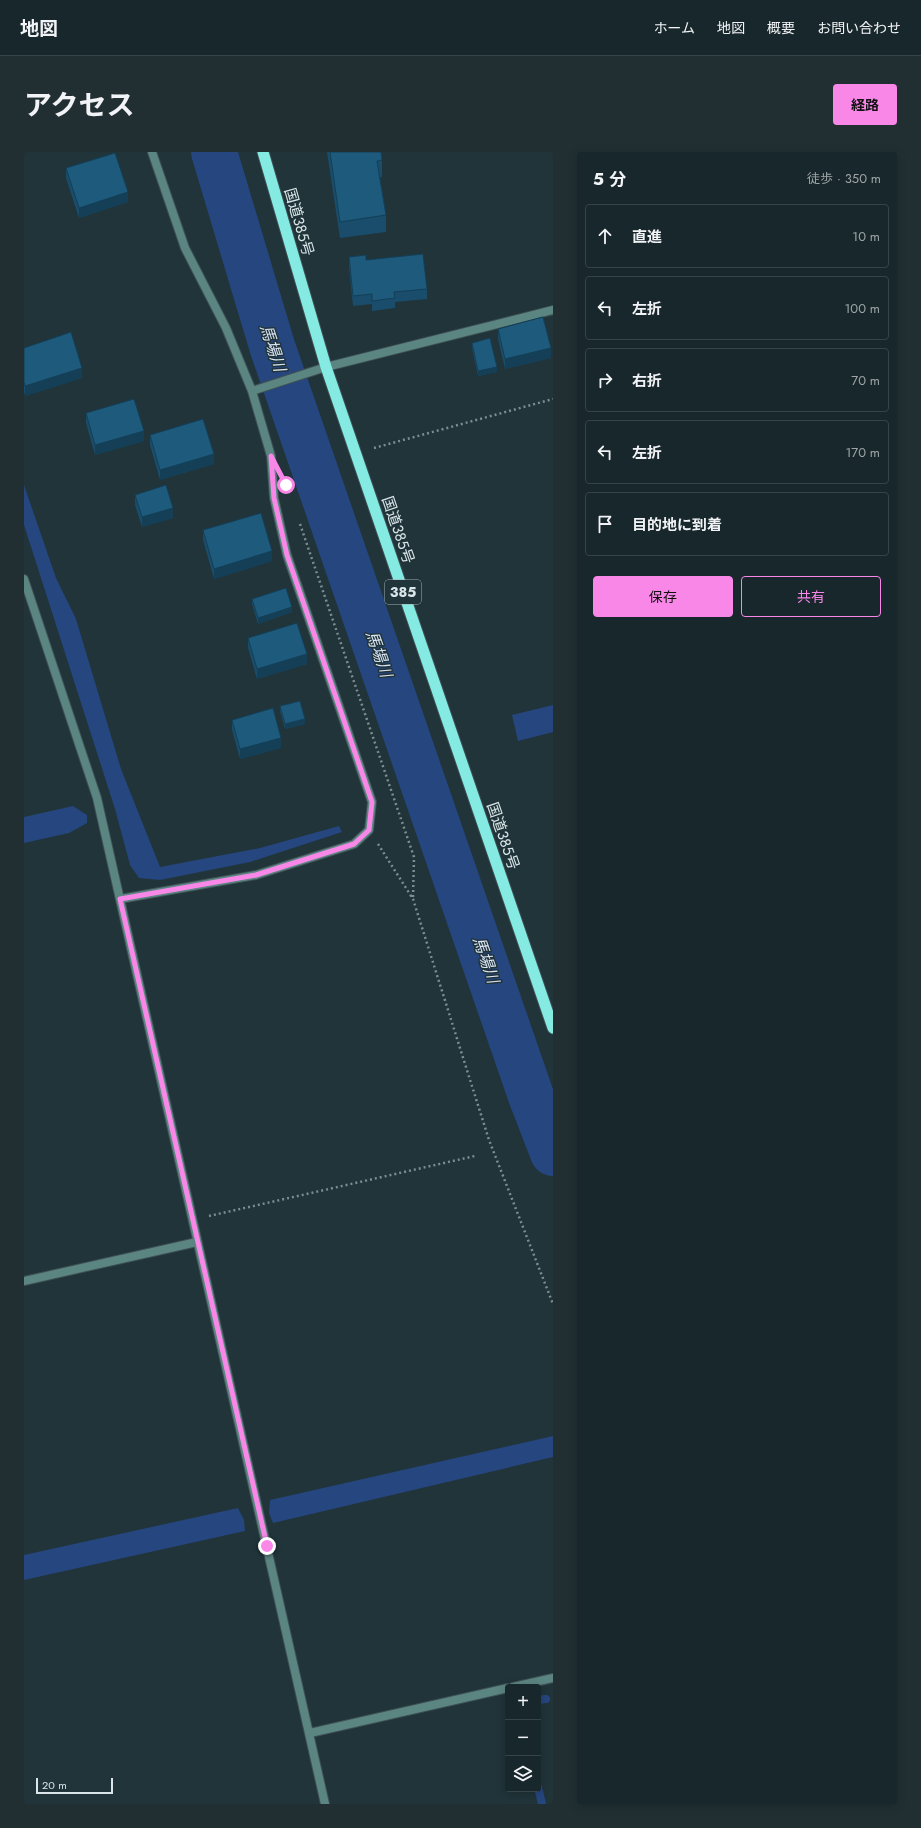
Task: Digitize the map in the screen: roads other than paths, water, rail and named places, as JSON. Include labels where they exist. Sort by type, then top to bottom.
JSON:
[{"type":"highway","name":"国道385号","points":[[263,152],[326,367],[553,1028]]},
{"type":"street","points":[[120,899],[256,875],[354,844],[369,830],[372,802],[287,555],[274,498],[271,456],[252,391],[226,328],[186,248],[152,152]]},
{"type":"street","points":[[252,391],[326,367],[553,310]]},
{"type":"street","points":[[24,579],[97,798],[326,1804]]},
{"type":"street","points":[[24,1280],[197,1242]]},
{"type":"street","points":[[526,1684],[553,1678]]},
{"type":"street","points":[[310,1733],[505,1689]]},
{"type":"water","points":[[24,485],[56,578],[76,619],[121,769],[160,867],[260,848],[339,826],[342,832],[250,862],[160,880],[139,878],[130,865],[115,809],[24,525]]},
{"type":"water","points":[[553,705],[553,732],[518,741],[512,715]]},
{"type":"water","points":[[73,806],[87,815],[87,823],[69,833],[24,843],[24,817]]},
{"type":"water","points":[[553,1436],[553,1457],[273,1523],[269,1513],[270,1500]]},
{"type":"water","points":[[238,1508],[244,1520],[245,1531],[24,1580],[24,1555]]},
{"type":"waterway","name":"馬場川","points":[[214,152],[272,346],[531,1096],[553,1153]]},
{"type":"waterway","points":[[541,1700],[546,1699]]},
{"type":"waterway","points":[[539,1792],[542,1804]]}]
